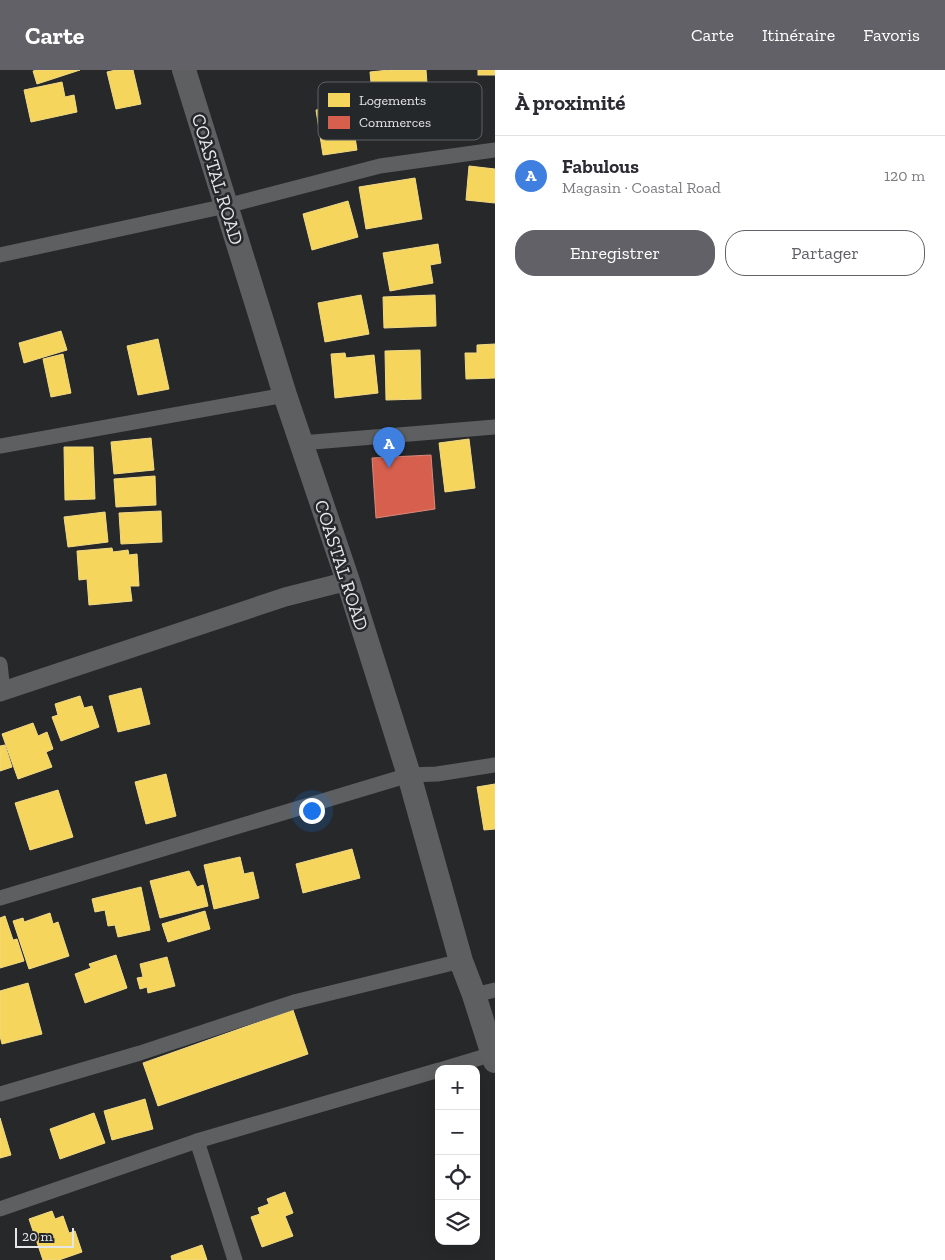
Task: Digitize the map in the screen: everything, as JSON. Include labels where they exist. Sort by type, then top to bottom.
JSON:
[{"type":"main road","name":"COASTAL ROAD","points":[[184,70],[285,396],[348,581],[409,775],[461,961],[485,992],[494,1058]]},
{"type":"street","points":[[0,255],[226,206],[380,166],[495,150]]},
{"type":"street","points":[[0,446],[285,396]]},
{"type":"street","points":[[301,443],[495,427]]},
{"type":"street","points":[[0,664],[2,691],[285,597],[348,581]]},
{"type":"street","points":[[0,898],[409,775],[437,774],[495,765]]},
{"type":"street","points":[[0,1094],[140,1053],[294,1002],[461,961]]},
{"type":"street","points":[[462,1065],[494,1058]]},
{"type":"street","points":[[0,1209],[197,1142],[435,1071]]},
{"type":"street","points":[[197,1142],[235,1260]]},
{"type":"building: Logements","points":[[80,70],[37,84],[33,71]]},
{"type":"building: Logements","points":[[133,70],[141,104],[116,109],[107,72]]},
{"type":"building: Logements","points":[[426,70],[427,82],[371,82],[370,72]]},
{"type":"building: Logements","points":[[478,70],[495,70],[495,75],[478,75]]},
{"type":"building: Logements","points":[[62,82],[65,97],[74,95],[77,112],[31,122],[24,90]]},
{"type":"building: Logements","points":[[321,140],[355,140],[357,150],[323,155]]},
{"type":"building: Logements","points":[[469,166],[495,169],[495,203],[466,200]]},
{"type":"building: Logements","points":[[415,178],[422,219],[366,229],[359,187]]},
{"type":"building: Logements","points":[[348,201],[358,237],[312,250],[303,214]]},
{"type":"building: Logements","points":[[438,244],[441,263],[430,265],[433,283],[390,291],[383,253]]},
{"type":"building: Logements","points":[[361,295],[369,334],[325,342],[318,303]]},
{"type":"building: Logements","points":[[435,295],[436,326],[384,328],[383,297]]},
{"type":"building: Logements","points":[[61,331],[67,350],[24,363],[19,343]]},
{"type":"building: Logements","points":[[158,339],[169,389],[138,395],[127,346]]},
{"type":"building: Logements","points":[[495,344],[495,378],[466,379],[465,353],[477,353],[477,345]]},
{"type":"building: Logements","points":[[420,350],[421,399],[386,400],[385,351]]},
{"type":"building: Logements","points":[[345,353],[346,358],[374,355],[378,393],[335,398],[331,354]]},
{"type":"building: Logements","points":[[63,354],[71,393],[51,397],[43,359]]},
{"type":"building: Logements","points":[[151,438],[154,470],[114,474],[111,442]]},
{"type":"building: Logements","points":[[469,439],[475,488],[445,492],[439,443]]},
{"type":"building: Logements","points":[[64,447],[93,447],[95,499],[65,500]]},
{"type":"building: Logements","points":[[155,476],[156,505],[116,507],[114,479]]},
{"type":"building: Logements","points":[[161,511],[162,542],[121,544],[119,513]]},
{"type":"building: Logements","points":[[105,512],[108,542],[68,547],[64,517]]},
{"type":"building: Logements","points":[[112,548],[113,552],[128,550],[129,555],[137,554],[139,586],[130,586],[132,601],[89,605],[87,579],[79,580],[77,551]]},
{"type":"building: Logements","points":[[141,688],[150,724],[118,732],[109,696]]},
{"type":"building: Logements","points":[[80,696],[84,708],[92,706],[99,727],[61,741],[52,717],[58,715],[55,704]]},
{"type":"building: Logements","points":[[33,723],[38,736],[47,732],[53,749],[46,752],[52,767],[18,779],[2,734]]},
{"type":"building: Logements","points":[[5,745],[12,767],[0,771],[0,746]]},
{"type":"building: Logements","points":[[166,774],[176,816],[146,824],[135,782]]},
{"type":"building: Logements","points":[[495,784],[495,829],[484,830],[477,787]]},
{"type":"building: Logements","points":[[58,790],[73,837],[30,850],[15,803]]},
{"type":"building: Logements","points":[[352,849],[360,878],[303,893],[296,864]]},
{"type":"building: Logements","points":[[240,857],[244,874],[253,872],[259,898],[214,909],[204,865]]},
{"type":"building: Logements","points":[[189,871],[197,887],[203,885],[208,906],[160,918],[150,881]]},
{"type":"building: Logements","points":[[141,887],[150,930],[118,937],[115,925],[108,926],[105,910],[95,912],[92,899]]},
{"type":"building: Logements","points":[[205,911],[210,929],[168,942],[162,924]]},
{"type":"building: Logements","points":[[50,913],[53,924],[58,922],[69,956],[29,969],[13,921],[23,918],[24,922]]},
{"type":"building: Logements","points":[[5,916],[13,940],[17,939],[24,961],[0,968],[0,918]]},
{"type":"building: Logements","points":[[116,955],[127,988],[85,1003],[75,974],[91,968],[89,964]]},
{"type":"building: Logements","points":[[167,957],[175,986],[148,993],[147,987],[140,989],[137,978],[143,977],[140,964]]},
{"type":"building: Logements","points":[[28,983],[42,1034],[2,1044],[0,1036],[0,991]]},
{"type":"building: Logements","points":[[293,1010],[308,1054],[158,1106],[143,1063]]},
{"type":"building: Logements","points":[[145,1099],[153,1129],[112,1140],[104,1111]]},
{"type":"building: Logements","points":[[94,1113],[105,1143],[60,1159],[50,1129]]},
{"type":"building: Logements","points":[[0,1118],[11,1155],[0,1158]]},
{"type":"building: Logements","points":[[285,1192],[293,1213],[285,1216],[293,1236],[262,1247],[251,1217],[260,1214],[258,1208],[269,1204],[267,1199]]},
{"type":"building: Logements","points":[[52,1211],[55,1219],[63,1216],[69,1233],[75,1231],[82,1252],[59,1260],[43,1260],[29,1219]]},
{"type":"building: Logements","points":[[202,1245],[207,1260],[172,1260],[171,1256]]},
{"type":"building: Commerces","points":[[431,455],[435,509],[376,518],[372,458]]},
{"type":"place","name":"Fabulous","points":[[389,468]]}]
